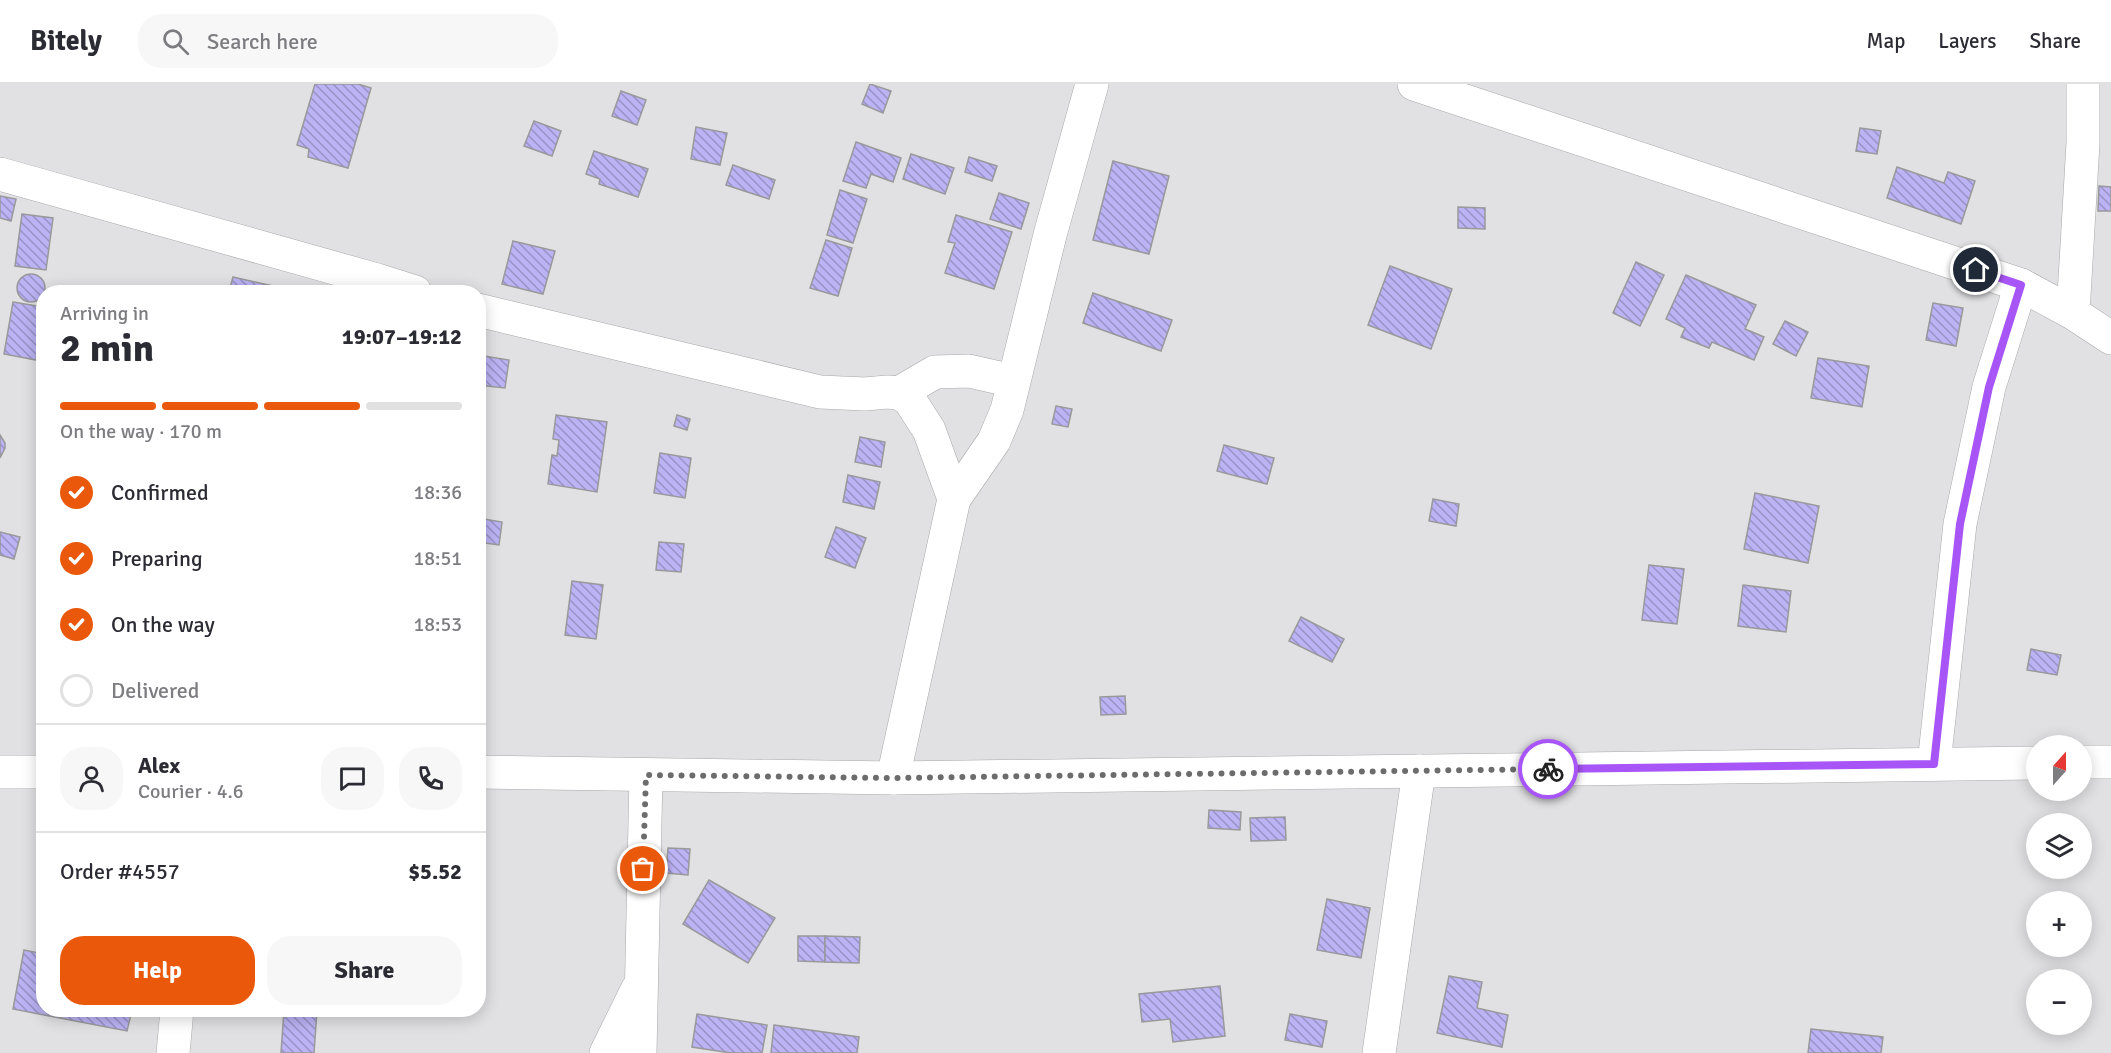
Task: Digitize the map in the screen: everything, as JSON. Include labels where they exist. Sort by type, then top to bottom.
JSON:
[{"type":"street","points":[[892,778],[954,499],[994,441],[1007,410],[1050,235],[1092,84]]},
{"type":"street","points":[[1414,84],[2021,285],[2073,313],[2111,338]]},
{"type":"street","points":[[2073,313],[2084,143],[2083,84]]},
{"type":"street","points":[[0,174],[374,285]]},
{"type":"street","points":[[1934,764],[1960,524],[1989,387],[2021,285]]},
{"type":"street","points":[[486,312],[820,392],[899,393],[909,399],[930,430],[954,499]]},
{"type":"street","points":[[899,393],[935,372],[969,371],[1013,381]]},
{"type":"street","points":[[2092,762],[2111,762]]},
{"type":"street","points":[[486,772],[892,778],[2026,763]]},
{"type":"street","points":[[1379,1053],[1419,771]]},
{"type":"street","points":[[0,772],[36,772]]},
{"type":"street","points":[[640,1053],[646,775]]},
{"type":"street","points":[[606,1053],[641,983]]},
{"type":"street","points":[[173,1053],[176,1017]]},
{"type":"building","points":[[315,84],[358,84],[371,88],[348,168],[308,157],[309,149],[297,145]]},
{"type":"building","points":[[870,84],[891,91],[883,113],[862,104]]},
{"type":"building","points":[[621,91],[646,100],[637,125],[612,116]]},
{"type":"building","points":[[534,121],[561,131],[552,156],[524,146]]},
{"type":"building","points":[[696,127],[727,133],[720,165],[691,159]]},
{"type":"building","points":[[1860,128],[1881,131],[1877,154],[1856,151]]},
{"type":"building","points":[[856,142],[901,158],[893,182],[871,174],[866,188],[843,181]]},
{"type":"building","points":[[594,151],[648,169],[638,197],[599,184],[600,179],[586,174]]},
{"type":"building","points":[[911,154],[954,168],[945,194],[903,179]]},
{"type":"building","points":[[969,157],[997,166],[992,181],[965,172]]},
{"type":"building","points":[[1113,161],[1169,176],[1149,254],[1093,240]]},
{"type":"building","points":[[733,165],[775,180],[769,199],[726,185]]},
{"type":"building","points":[[1897,167],[1944,183],[1948,172],[1975,181],[1961,224],[1887,198]]},
{"type":"building","points":[[2099,186],[2111,187],[2111,211],[2098,211]]},
{"type":"building","points":[[840,190],[867,199],[853,243],[827,235]]},
{"type":"building","points":[[999,193],[1029,203],[1021,229],[990,219]]},
{"type":"building","points":[[0,196],[16,199],[11,221],[0,218]]},
{"type":"building","points":[[1458,207],[1485,208],[1485,229],[1458,228]]},
{"type":"building","points":[[22,214],[53,218],[46,270],[15,266]]},
{"type":"building","points":[[956,215],[1012,232],[994,289],[945,273],[955,243],[948,242]]},
{"type":"building","points":[[826,240],[852,248],[838,296],[810,288]]},
{"type":"building","points":[[513,241],[555,251],[543,294],[502,284]]},
{"type":"building","points":[[1636,262],[1664,275],[1640,326],[1613,313]]},
{"type":"building","points":[[1390,266],[1452,289],[1431,349],[1368,325]]},
{"type":"building","points":[[26,275],[36,275],[44,285],[36,285],[36,301],[26,301],[18,293],[18,283]]},
{"type":"building","points":[[1686,275],[1756,305],[1745,329],[1764,337],[1754,360],[1712,342],[1709,348],[1681,337],[1685,328],[1666,319]]},
{"type":"building","points":[[233,277],[269,285],[231,285]]},
{"type":"building","points":[[1093,293],[1172,320],[1161,351],[1083,323]]},
{"type":"building","points":[[13,302],[36,306],[36,360],[4,354]]},
{"type":"building","points":[[1933,303],[1963,308],[1956,346],[1926,340]]},
{"type":"building","points":[[1785,321],[1808,332],[1796,356],[1773,344]]},
{"type":"building","points":[[486,356],[509,360],[505,388],[486,386]]},
{"type":"building","points":[[1818,358],[1869,366],[1862,407],[1811,398]]},
{"type":"building","points":[[1056,406],[1072,409],[1068,427],[1052,424]]},
{"type":"building","points":[[556,415],[607,422],[597,492],[548,484],[552,455],[557,456],[559,440],[553,439]]},
{"type":"building","points":[[677,415],[690,419],[687,430],[674,426]]},
{"type":"building","points":[[0,435],[5,448],[0,458]]},
{"type":"building","points":[[860,437],[885,442],[881,467],[855,462]]},
{"type":"building","points":[[1224,445],[1274,458],[1267,484],[1217,471]]},
{"type":"building","points":[[660,453],[691,458],[685,498],[654,493]]},
{"type":"building","points":[[848,475],[880,482],[874,509],[843,502]]},
{"type":"building","points":[[1755,493],[1819,506],[1808,563],[1744,549]]},
{"type":"building","points":[[1433,499],[1459,504],[1456,526],[1429,521]]},
{"type":"building","points":[[486,519],[502,522],[499,545],[486,543]]},
{"type":"building","points":[[836,527],[866,538],[855,568],[825,557]]},
{"type":"building","points":[[0,532],[20,537],[14,559],[0,555]]},
{"type":"building","points":[[659,542],[684,544],[681,572],[656,570]]},
{"type":"building","points":[[1649,565],[1684,569],[1677,624],[1642,620]]},
{"type":"building","points":[[572,581],[603,585],[596,639],[565,635]]},
{"type":"building","points":[[1743,585],[1791,591],[1786,632],[1738,626]]},
{"type":"building","points":[[1301,617],[1344,639],[1332,662],[1289,641]]},
{"type":"building","points":[[2031,649],[2061,655],[2057,675],[2027,670]]},
{"type":"building","points":[[1125,696],[1126,714],[1101,715],[1100,697]]},
{"type":"building","points":[[1209,810],[1241,812],[1240,830],[1208,828]]},
{"type":"building","points":[[1285,817],[1286,840],[1251,841],[1250,818]]},
{"type":"building","points":[[668,848],[690,849],[688,875],[666,873]]},
{"type":"building","points":[[709,880],[775,918],[748,963],[683,924]]},
{"type":"building","points":[[1327,899],[1370,908],[1361,958],[1317,950]]},
{"type":"building","points":[[798,936],[825,936],[825,962],[798,961]]},
{"type":"building","points":[[825,936],[860,937],[859,963],[825,962]]},
{"type":"building","points":[[24,950],[36,952],[36,1013],[13,1009]]},
{"type":"building","points":[[1449,976],[1482,982],[1477,1008],[1508,1015],[1502,1047],[1437,1033]]},
{"type":"building","points":[[1220,986],[1225,1036],[1173,1042],[1170,1019],[1142,1022],[1139,994]]},
{"type":"building","points":[[697,1014],[767,1025],[762,1053],[731,1053],[692,1047]]},
{"type":"building","points":[[1290,1014],[1327,1021],[1322,1047],[1285,1040]]},
{"type":"building","points":[[54,1017],[130,1017],[127,1031]]},
{"type":"building","points":[[284,1017],[317,1017],[314,1053],[281,1053]]},
{"type":"building","points":[[774,1025],[859,1037],[857,1053],[771,1053]]},
{"type":"building","points":[[1811,1029],[1883,1037],[1881,1053],[1808,1053]]},
{"type":"way so far","points":[[643,869],[646,775],[892,778],[1548,769]]},
{"type":"route","points":[[1548,769],[1934,764],[1960,524],[1989,387],[2021,285],[1976,270]]}]
